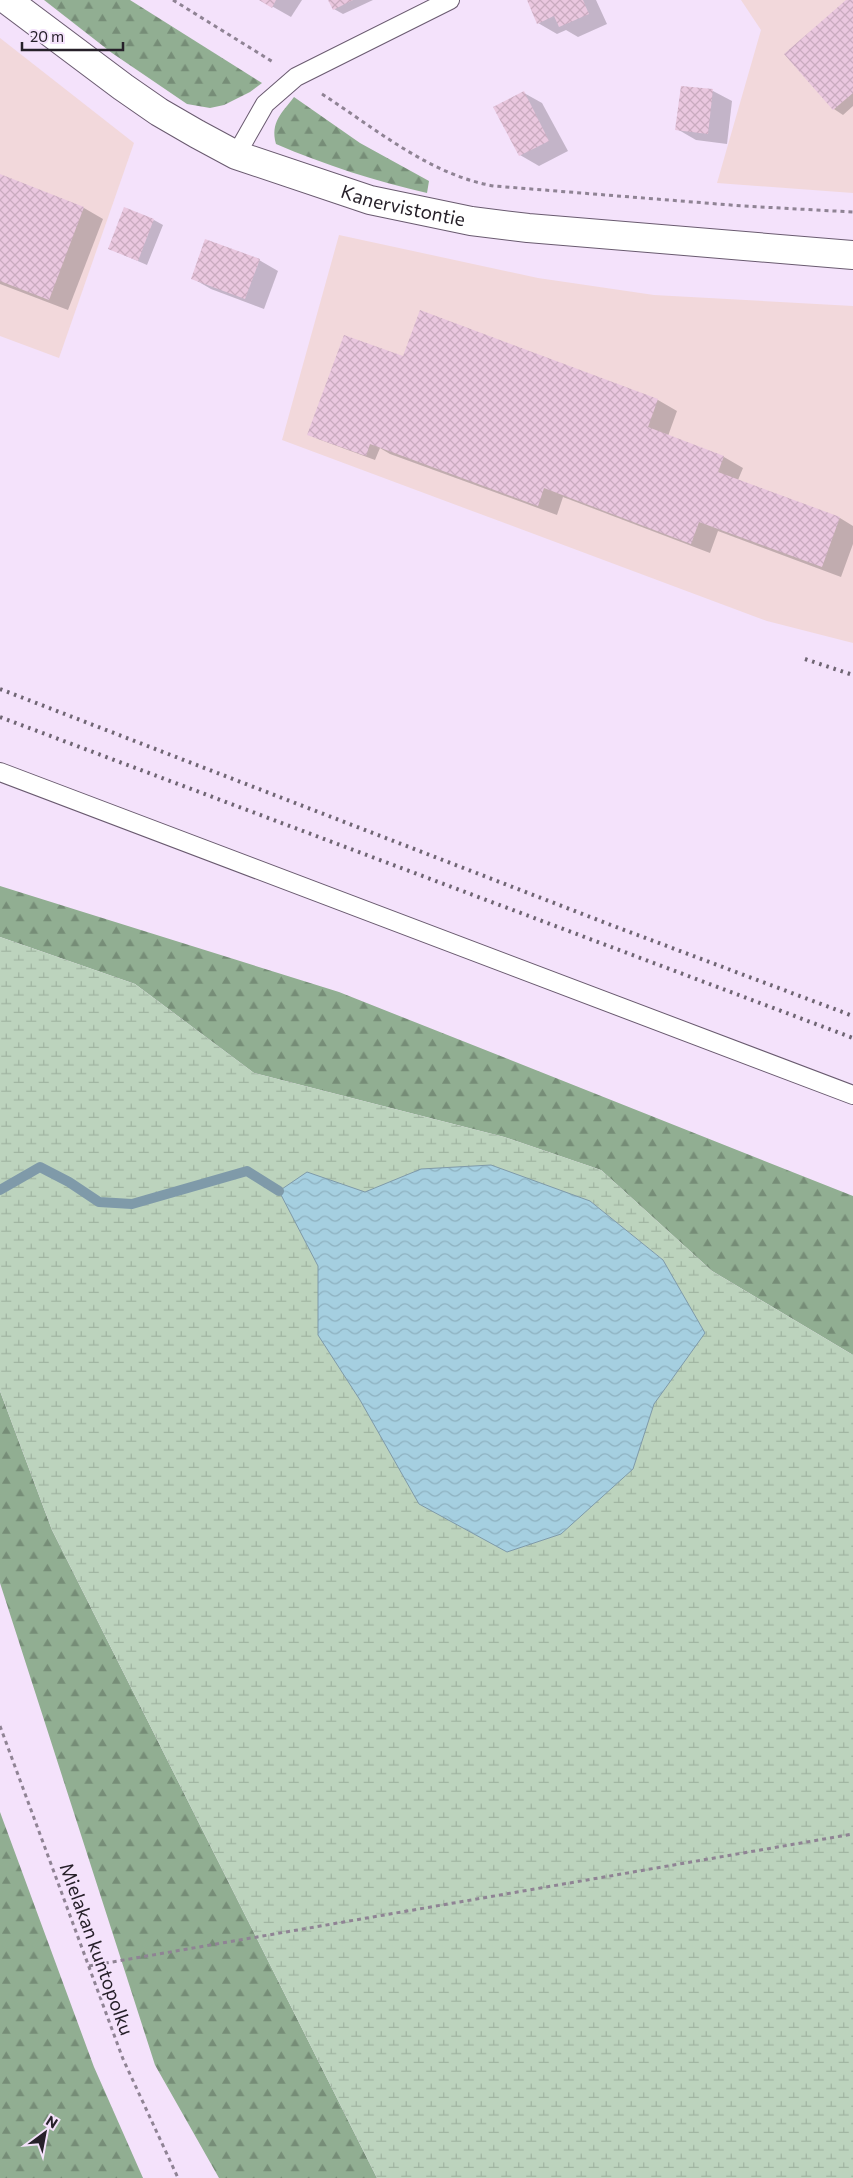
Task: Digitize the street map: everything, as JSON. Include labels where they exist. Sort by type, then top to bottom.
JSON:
[{"type":"street","name":"Kanervistontie","points":[[7,0],[159,112],[236,155],[370,200],[471,221],[528,228],[853,255]]},
{"type":"lane","points":[[236,155],[265,104],[296,77],[450,0]]},
{"type":"lane","points":[[0,772],[853,1096]]},
{"type":"path","points":[[173,0],[296,77],[413,154],[450,174],[472,182],[494,186],[594,194],[853,212]]},
{"type":"path","name":"Mielakan kuntopolku","points":[[0,1726],[123,2059],[178,2178]]},
{"type":"path","points":[[89,1966],[853,1834]]},
{"type":"shaded area","points":[[741,0],[853,0],[853,193],[717,183],[761,30]]},
{"type":"shaded area","points":[[0,38],[134,143],[59,358],[0,336]]},
{"type":"shaded area","points":[[339,235],[538,278],[654,295],[853,306],[853,643],[767,621],[282,440]]},
{"type":"green space","points":[[44,0],[130,0],[262,83],[250,92],[224,105],[210,108],[187,104],[112,53]]},
{"type":"green space","points":[[294,97],[360,143],[429,181],[427,193],[350,172],[276,144],[275,130],[278,118]]},
{"type":"green space","points":[[0,886],[339,992],[853,1196],[853,1355],[712,1271],[601,1170],[504,1137],[254,1073],[135,984],[0,937]]},
{"type":"green space","points":[[0,937],[135,984],[254,1073],[504,1137],[601,1170],[712,1271],[853,1355],[853,2178],[377,2178],[52,1530],[0,1391]],"holes":[[[590,1201],[663,1260],[658,1302]]]},
{"type":"green space","points":[[0,1391],[52,1530],[377,2178],[219,2178],[155,2065],[0,1583]]},
{"type":"green space","points":[[0,1812],[94,2067],[143,2178],[0,2178]]},
{"type":"water","points":[[491,1165],[590,1201],[663,1260],[705,1333],[654,1404],[633,1469],[561,1534],[507,1552],[419,1504],[360,1400],[318,1335],[318,1266],[279,1191],[307,1172],[365,1192],[421,1169]]},
{"type":"building","points":[[259,0],[276,0],[272,8]]},
{"type":"building","points":[[328,0],[353,0],[333,10]]},
{"type":"building","points":[[527,0],[583,0],[589,14],[559,27],[554,16],[537,24]]},
{"type":"building","points":[[846,0],[853,0],[853,93],[833,110],[784,54]]},
{"type":"building","points":[[681,86],[713,89],[708,134],[675,130]]},
{"type":"building","points":[[524,91],[549,141],[519,156],[493,107]]},
{"type":"building","points":[[0,174],[84,207],[49,300],[0,281]]},
{"type":"building","points":[[124,207],[154,219],[138,261],[108,249]]},
{"type":"building","points":[[205,239],[260,259],[245,299],[191,279]]},
{"type":"building","points":[[420,310],[658,399],[648,427],[724,456],[718,472],[840,517],[822,567],[699,522],[691,544],[544,488],[538,506],[370,444],[366,456],[307,435],[344,335],[403,356]]},
{"type":"waterway","points":[[0,1190],[40,1167],[69,1182],[99,1202],[132,1204],[247,1171],[279,1191]]},
{"type":"railway","points":[[805,659],[853,675]]},
{"type":"railway","points":[[0,689],[611,925],[853,1016]]},
{"type":"railway","points":[[0,717],[853,1038]]}]
